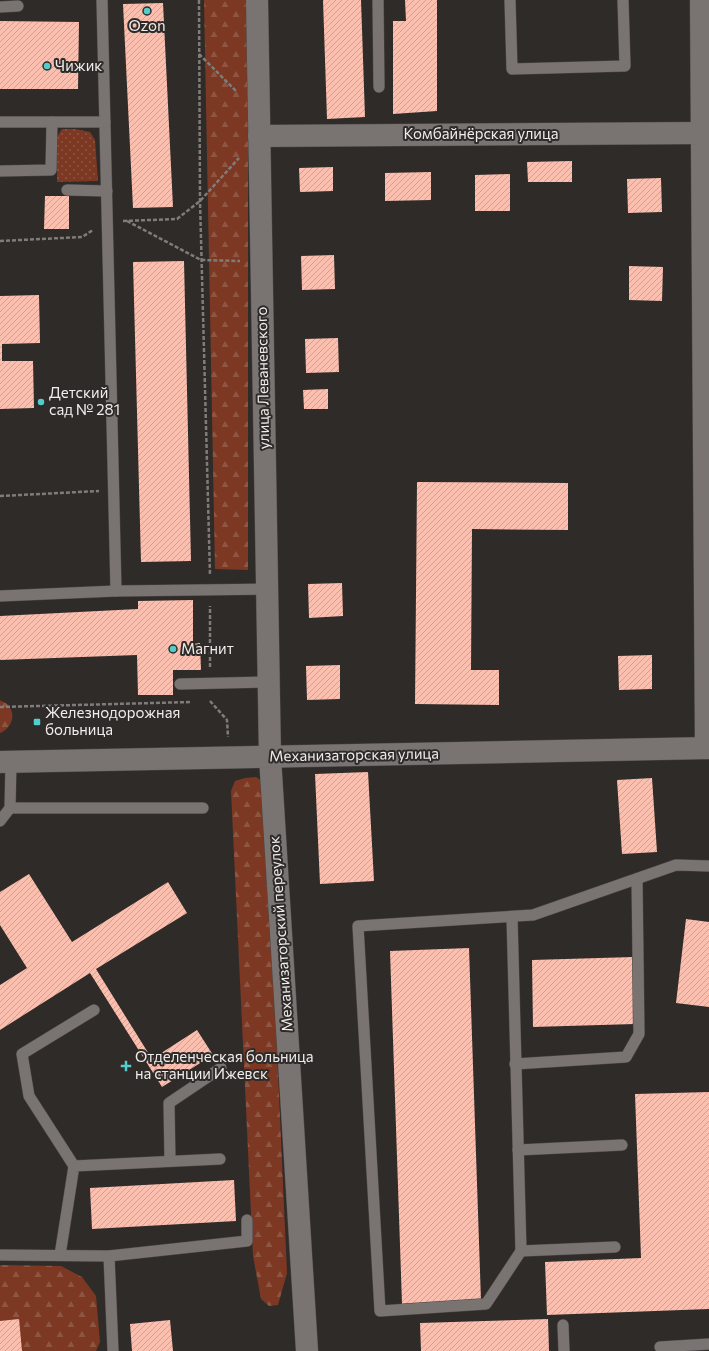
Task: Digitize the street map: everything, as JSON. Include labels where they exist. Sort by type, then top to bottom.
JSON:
[{"type":"street","name":"улица Леваневского","points":[[257,0],[270,757]]},
{"type":"street","points":[[701,0],[708,748]]},
{"type":"street","name":"Комбайнёрская улица","points":[[259,125],[702,133]]},
{"type":"street","name":"Механизаторская улица","points":[[6,762],[708,748]]},
{"type":"street","name":"Механизаторский переулок","points":[[270,757],[307,1351]]},
{"type":"lane","points":[[102,0],[116,591]]},
{"type":"lane","points":[[378,0],[379,87]]},
{"type":"lane","points":[[510,0],[512,69],[625,66],[623,0]]},
{"type":"lane","points":[[0,7],[18,6]]},
{"type":"lane","points":[[0,122],[105,122]]},
{"type":"lane","points":[[0,171],[51,170],[52,122]]},
{"type":"lane","points":[[68,190],[107,191]]},
{"type":"lane","points":[[0,596],[116,591],[267,589]]},
{"type":"lane","points":[[180,684],[268,682]]},
{"type":"lane","points":[[0,821],[10,808],[6,762]]},
{"type":"lane","points":[[10,808],[203,808]]},
{"type":"lane","points":[[512,917],[521,1251],[486,1304],[380,1311],[358,926],[533,915],[676,865],[709,866]]},
{"type":"lane","points":[[515,1064],[626,1057],[639,1034],[637,879]]},
{"type":"lane","points":[[60,1256],[74,1166],[29,1096],[22,1054],[94,1010]]},
{"type":"lane","points":[[170,1161],[169,1103],[221,1068]]},
{"type":"lane","points":[[518,1150],[622,1145]]},
{"type":"lane","points":[[74,1166],[220,1159]]},
{"type":"lane","points":[[0,1254],[109,1256],[247,1241],[247,1220]]},
{"type":"lane","points":[[521,1251],[615,1247]]},
{"type":"lane","points":[[109,1256],[113,1351]]},
{"type":"lane","points":[[563,1325],[564,1351]]},
{"type":"lane","points":[[660,1347],[709,1344]]},
{"type":"path","points":[[199,0],[200,201],[210,590],[210,701],[226,720],[230,758]]},
{"type":"path","points":[[0,241],[82,236],[108,221],[177,219],[200,201],[259,125],[199,54]]},
{"type":"path","points":[[126,221],[201,260],[261,261]]},
{"type":"path","points":[[0,496],[113,490]]},
{"type":"path","points":[[202,701],[210,701]]},
{"type":"path","points":[[0,707],[195,702]]},
{"type":"green space","points":[[204,0],[248,0],[248,570],[215,569]]},
{"type":"green space","points":[[62,129],[75,129],[90,132],[95,140],[98,181],[57,182],[57,137]]},
{"type":"green space","points":[[0,700],[7,704],[11,709],[12,721],[4,731],[0,733]]},
{"type":"green space","points":[[256,777],[265,783],[287,1273],[278,1305],[269,1306],[261,1299],[253,1256],[231,791],[235,781]]},
{"type":"green space","points":[[0,1265],[61,1266],[82,1277],[96,1296],[100,1342],[96,1351],[0,1351]]},
{"type":"building","points":[[323,0],[361,0],[365,117],[327,119]]},
{"type":"building","points":[[405,0],[437,0],[437,111],[393,114],[393,21],[406,21]]},
{"type":"building","points":[[163,3],[173,207],[133,208],[123,4]]},
{"type":"building","name":"Чижик","points":[[0,21],[79,22],[78,89],[0,89]]},
{"type":"building","points":[[572,161],[572,182],[528,182],[527,162]]},
{"type":"building","points":[[333,167],[333,191],[300,192],[299,168]]},
{"type":"building","points":[[431,172],[431,200],[385,201],[385,173]]},
{"type":"building","points":[[510,174],[510,211],[475,211],[475,175]]},
{"type":"building","points":[[661,178],[662,212],[628,213],[627,179]]},
{"type":"building","points":[[45,196],[69,196],[69,229],[44,229]]},
{"type":"building","points":[[334,255],[335,289],[302,290],[301,256]]},
{"type":"building","points":[[184,261],[191,561],[141,562],[133,262]]},
{"type":"building","points":[[629,266],[663,267],[662,301],[629,300]]},
{"type":"building","points":[[39,295],[40,343],[2,344],[2,361],[33,361],[34,408],[0,409],[0,296]]},
{"type":"building","points":[[338,338],[339,372],[306,373],[305,339]]},
{"type":"building","points":[[328,389],[328,409],[304,409],[303,390]]},
{"type":"building","points":[[417,482],[568,483],[568,530],[472,529],[471,670],[499,670],[499,705],[415,704]]},
{"type":"building","points":[[342,583],[343,616],[309,618],[308,584]]},
{"type":"building","points":[[193,600],[193,644],[200,643],[201,670],[173,670],[173,695],[138,695],[137,655],[0,660],[0,616],[138,609],[138,601]]},
{"type":"building","points":[[652,655],[652,689],[619,690],[618,656]]},
{"type":"building","points":[[340,665],[340,699],[307,700],[306,666]]},
{"type":"building","points":[[368,772],[374,881],[320,884],[315,774]]},
{"type":"building","points":[[652,778],[657,852],[622,854],[617,780]]},
{"type":"building","points":[[29,874],[72,942],[168,882],[187,913],[96,969],[152,1059],[197,1030],[213,1055],[162,1087],[90,973],[0,1030],[0,985],[27,968],[0,925],[0,892]]},
{"type":"building","points":[[686,919],[709,922],[709,1007],[676,1003]]},
{"type":"building","points":[[469,948],[481,1301],[402,1304],[390,951]]},
{"type":"building","points":[[633,957],[635,1024],[533,1027],[532,960]]},
{"type":"building","points":[[709,1092],[709,1309],[547,1315],[545,1262],[641,1258],[635,1094]]},
{"type":"building","points":[[234,1180],[236,1221],[92,1229],[90,1188]]},
{"type":"building","points":[[19,1319],[22,1351],[0,1351],[0,1321]]},
{"type":"building","points":[[548,1319],[549,1351],[421,1351],[420,1323]]},
{"type":"building","points":[[170,1320],[173,1351],[132,1351],[130,1324]]},
{"type":"place","name":"Ozon","points":[[147,11]]},
{"type":"place","name":"Чижик","points":[[47,66]]},
{"type":"place","name":"Детский сад № 281","points":[[41,402]]},
{"type":"place","name":"Магнит","points":[[173,649]]},
{"type":"place","name":"Железнодорожная больница","points":[[37,722]]},
{"type":"place","name":"Отделенческая больница на станции Ижевск","points":[[126,1066]]}]
